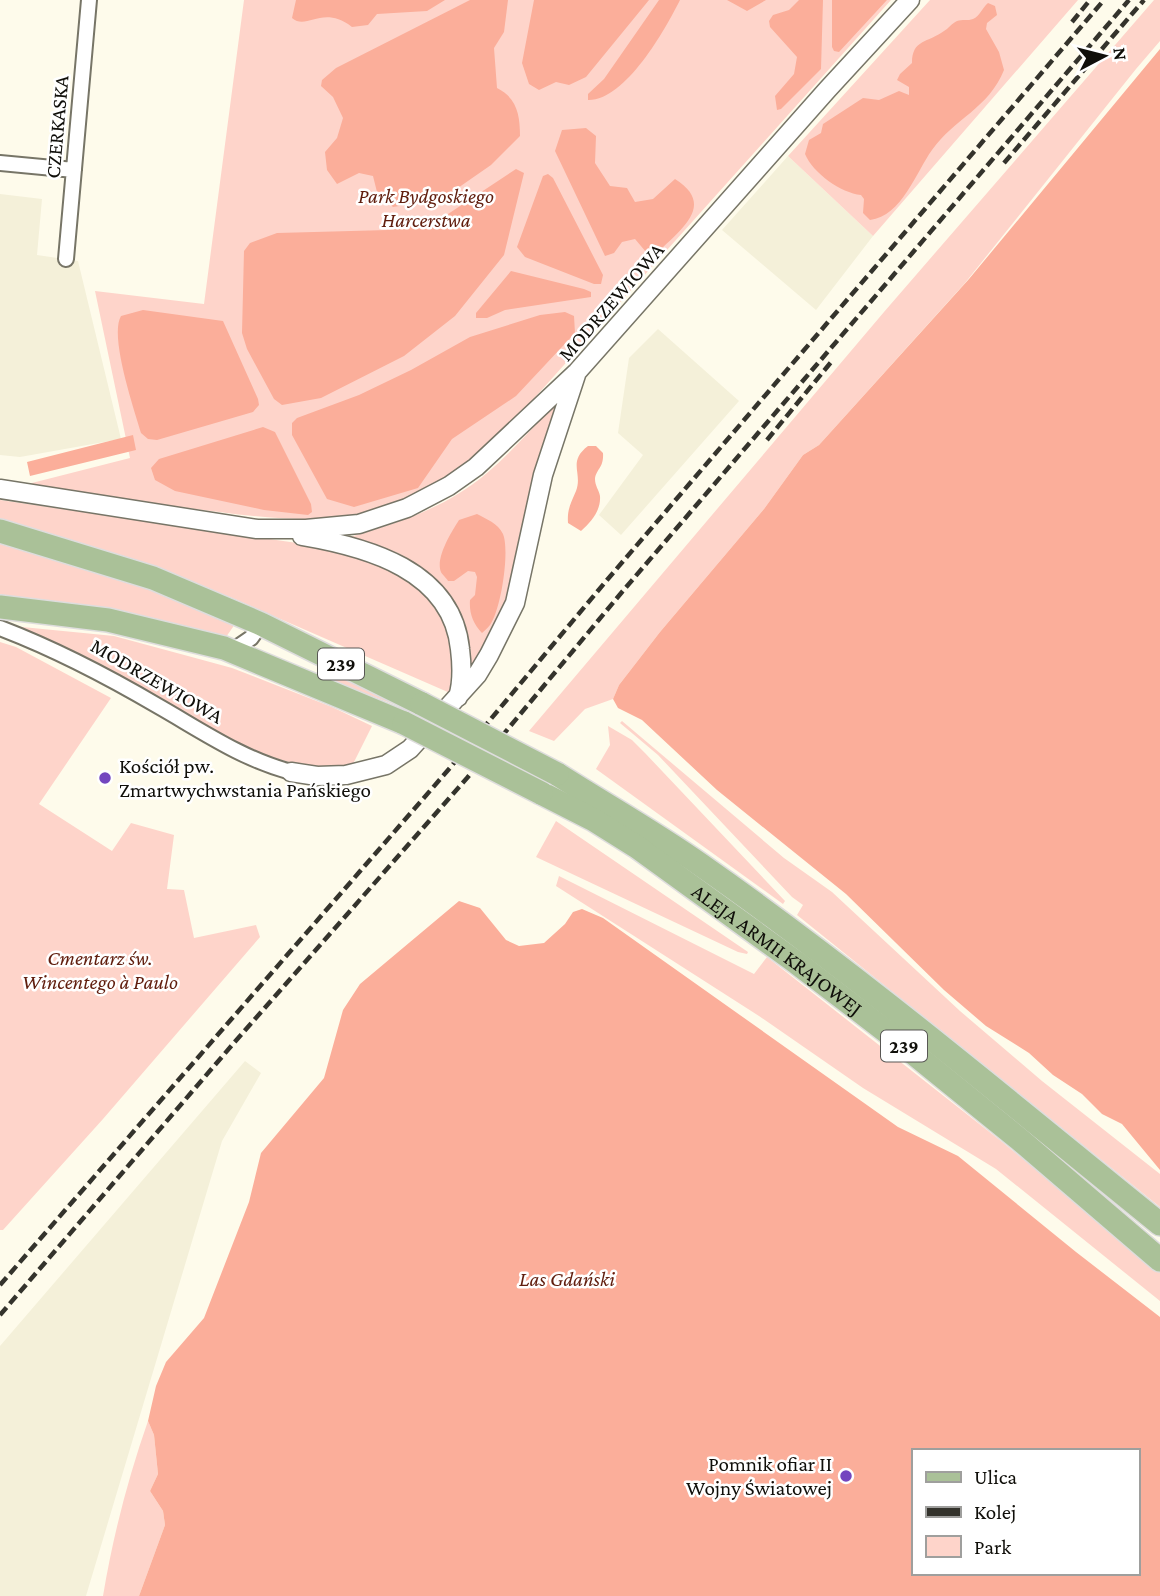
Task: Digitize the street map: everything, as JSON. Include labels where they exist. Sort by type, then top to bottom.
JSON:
[{"type":"main road","name":"239","points":[[0,531],[153,578],[261,624]]},
{"type":"main road","name":"239","points":[[0,607],[108,620],[232,651]]},
{"type":"main road","name":"ALEJA ARMII KRAJOWEJ","points":[[261,624],[422,704],[556,775],[698,863],[799,935],[902,1014],[1160,1224]]},
{"type":"main road","name":"ALEJA ARMII KRAJOWEJ","points":[[232,651],[404,723],[594,820],[637,848],[797,963],[998,1122],[1160,1260]]},
{"type":"street","name":"CZERKASKA","points":[[66,259],[89,0]]},
{"type":"street","name":"MODRZEWIOWA","points":[[0,628],[83,664],[230,749],[267,765],[317,776],[361,773],[386,765],[410,749],[458,697],[489,655],[515,603],[543,475],[577,372],[910,0]]},
{"type":"street","points":[[0,163],[74,170]]},
{"type":"street","points":[[257,529],[306,529],[359,524],[407,508],[476,467],[577,372]]},
{"type":"street","points":[[0,489],[352,546],[393,562],[427,584],[439,596],[448,611],[459,642],[462,668],[458,697]]},
{"type":"street","points":[[232,651],[251,638],[261,624]]},
{"type":"shaded area","points":[[788,156],[873,236],[816,310],[722,230]]},
{"type":"shaded area","points":[[0,194],[42,199],[37,255],[78,261],[121,439],[20,457],[0,455]]},
{"type":"shaded area","points":[[658,329],[739,401],[621,535],[599,515],[643,455],[618,433],[629,358]]},
{"type":"shaded area","points":[[245,1061],[261,1073],[222,1141],[86,1596],[0,1596],[0,1346]]},
{"type":"green space","name":"Park Bydgoskiego Harcerstwa","points":[[244,0],[891,0],[503,433],[476,456],[431,487],[382,509],[358,515],[304,519],[246,515],[29,487],[28,484],[130,458],[95,291],[204,304]]},
{"type":"green space","points":[[296,0],[445,0],[427,11],[377,14],[368,25],[352,27],[324,17],[298,21],[292,18]]},
{"type":"green space","points":[[470,0],[508,0],[504,32],[494,48],[497,88],[509,97],[516,108],[520,136],[491,165],[442,199],[393,207],[377,192],[373,176],[359,173],[337,184],[327,170],[325,152],[337,138],[343,118],[333,97],[321,86],[322,80],[336,68]]},
{"type":"green space","points":[[534,0],[649,0],[586,77],[569,85],[556,82],[539,90],[529,84],[522,63]]},
{"type":"green space","points":[[659,0],[680,0],[642,62],[616,89],[602,97],[588,100],[588,94],[604,79]]},
{"type":"green space","points":[[727,0],[766,0],[747,11]]},
{"type":"green space","points":[[799,0],[823,0],[821,69],[777,110],[775,96],[794,74],[797,57],[770,27],[769,21],[773,15],[789,10]]},
{"type":"green space","points":[[832,0],[887,0],[839,52],[832,47]]},
{"type":"green space","points":[[930,0],[1078,0],[873,236],[788,156]]},
{"type":"green space","points":[[1154,0],[1160,0],[1160,41],[965,283],[819,445],[803,455],[764,509],[660,632],[619,685],[613,699],[585,709],[554,741],[529,731],[884,312]]},
{"type":"green space","points":[[988,3],[995,6],[997,15],[987,23],[986,29],[999,52],[1004,70],[998,83],[980,104],[941,139],[899,202],[881,217],[870,220],[863,213],[864,199],[861,195],[837,186],[814,168],[805,154],[809,140],[821,133],[823,124],[863,98],[879,100],[899,91],[909,95],[909,87],[897,80],[912,63],[918,45],[957,21],[975,18]]},
{"type":"green space","points":[[1160,49],[1160,1170],[1122,1124],[1102,1114],[1082,1094],[1053,1075],[1029,1053],[986,1026],[944,990],[846,894],[717,790],[642,720],[618,708],[613,699],[619,685],[660,632],[764,509],[803,455],[819,445],[969,279]]},
{"type":"green space","points":[[586,128],[596,136],[595,163],[610,186],[627,188],[635,202],[653,199],[675,179],[687,189],[693,199],[694,209],[690,218],[654,256],[646,252],[635,239],[622,242],[614,253],[605,256],[555,151],[562,130]]},
{"type":"green space","points":[[516,169],[524,173],[504,255],[455,316],[404,356],[321,398],[282,405],[274,399],[247,349],[242,333],[244,251],[250,243],[277,233],[388,230],[445,216]]},
{"type":"green space","points":[[548,174],[553,178],[603,275],[601,284],[594,284],[525,257],[517,247],[543,176]]},
{"type":"green space","points":[[511,271],[584,289],[591,292],[591,297],[505,310],[487,318],[476,318],[476,313]]},
{"type":"green space","points":[[143,310],[223,321],[258,399],[259,405],[253,412],[157,440],[148,439],[141,433],[120,355],[118,326],[121,316]]},
{"type":"green space","points":[[565,312],[574,316],[575,333],[516,396],[452,439],[418,488],[354,507],[327,499],[292,435],[292,423],[297,418],[359,395],[470,337],[540,315]]},
{"type":"green space","points":[[562,396],[509,593],[497,625],[468,672],[459,614],[450,597],[434,578],[398,553],[346,538],[420,513],[455,496],[507,455]]},
{"type":"green space","points":[[263,427],[275,432],[311,504],[312,512],[308,515],[264,510],[175,491],[155,480],[151,468],[159,459]]},
{"type":"green space","points":[[133,435],[136,450],[30,476],[27,462]]},
{"type":"green space","points":[[588,446],[596,446],[603,453],[595,479],[600,501],[595,516],[581,531],[568,523],[568,514],[578,485],[578,457]]},
{"type":"green space","points":[[0,500],[352,551],[402,572],[443,613],[452,652],[450,693],[230,597],[78,544],[0,523]]},
{"type":"green space","points":[[477,514],[501,530],[505,542],[498,607],[490,625],[482,633],[474,622],[470,609],[470,600],[475,595],[475,572],[468,571],[454,581],[448,581],[441,573],[440,566],[445,545],[459,520]]},
{"type":"green space","points":[[0,538],[119,576],[233,621],[233,627],[226,637],[0,600]]},
{"type":"green space","points":[[12,626],[114,636],[232,668],[332,707],[372,726],[352,766],[308,767],[263,755]]},
{"type":"green space","name":"Cmentarz św. Wincentego à Paulo","points":[[0,642],[16,647],[111,698],[39,804],[112,851],[131,823],[174,835],[167,889],[184,890],[194,938],[256,925],[260,937],[3,1230],[0,1230]]},
{"type":"green space","points":[[327,667],[392,701],[393,704],[327,679],[324,673]]},
{"type":"green space","points":[[622,721],[784,858],[832,892],[960,1011],[1042,1081],[1160,1174],[1160,1207],[797,915],[803,905],[792,897],[658,755],[620,723]]},
{"type":"green space","points":[[608,726],[632,740],[645,753],[785,901],[783,904],[596,769],[610,745]]},
{"type":"green space","points":[[556,821],[748,952],[747,954],[536,857]]},
{"type":"green space","points":[[559,876],[754,974],[767,957],[1001,1141],[1160,1271],[1160,1301],[996,1169],[863,1088],[759,1016],[556,886]]},
{"type":"green space","name":"Las Gdański","points":[[459,901],[480,908],[506,940],[519,946],[544,943],[565,924],[573,912],[582,909],[603,918],[898,1127],[958,1156],[1160,1317],[1160,1596],[139,1596],[165,1525],[163,1511],[150,1491],[158,1474],[154,1435],[148,1421],[156,1386],[166,1362],[204,1318],[249,1202],[261,1153],[324,1078],[343,1010],[360,984]]},
{"type":"green space","points":[[148,1421],[154,1435],[158,1474],[150,1491],[163,1511],[165,1525],[139,1596],[103,1596],[122,1507]]},
{"type":"railway","points":[[1072,22],[1090,0]]},
{"type":"railway","points":[[0,1285],[449,769],[607,580],[1104,0]]},
{"type":"railway","points":[[0,1315],[467,778],[622,592],[1129,0]]},
{"type":"railway","points":[[1004,163],[1144,0]]},
{"type":"railway","points":[[767,440],[832,361]]},
{"type":"place","name":"Kościół pw. Zmartwychwstania Pańskiego","points":[[105,778]]},
{"type":"place","name":"Pomnik ofiar II Wojny Światowej","points":[[846,1476]]}]
